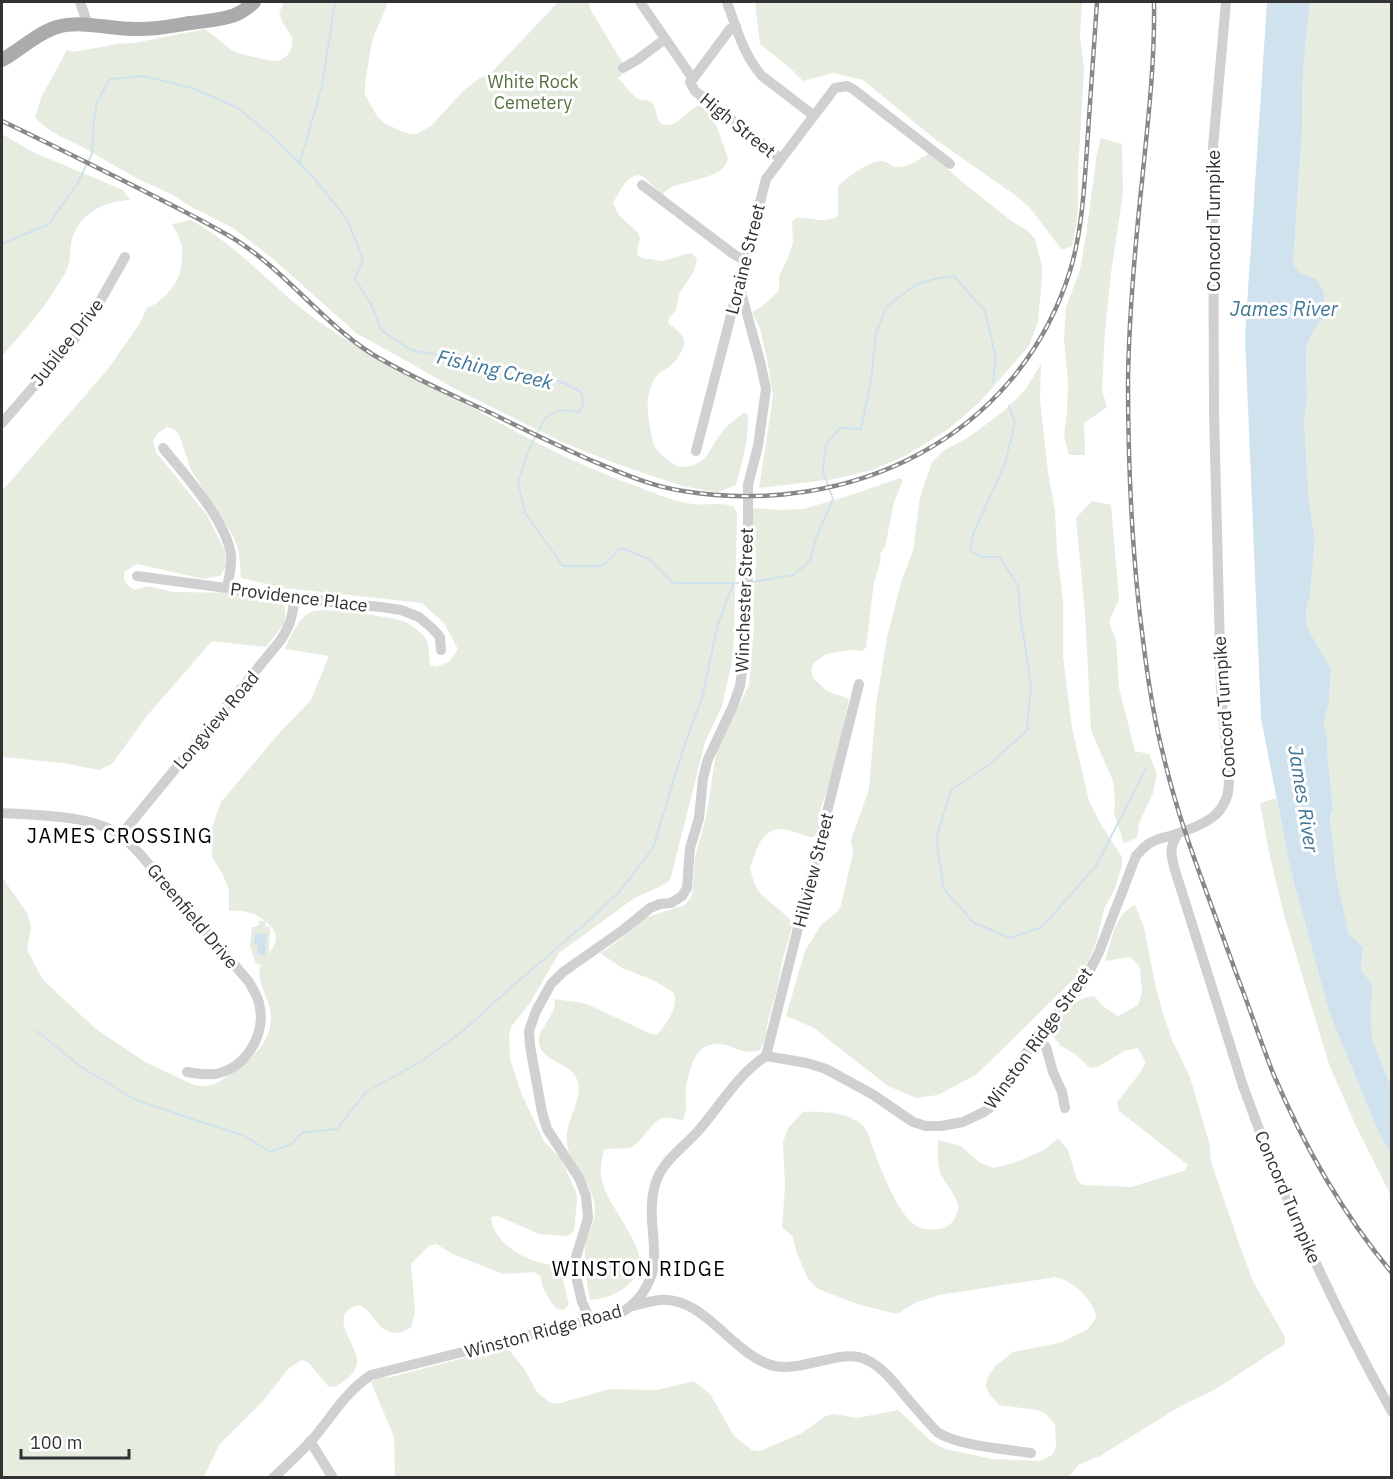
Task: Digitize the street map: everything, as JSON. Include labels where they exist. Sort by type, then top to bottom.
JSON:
[{"type":"main road","points":[[2,60],[42,33],[56,27],[88,25],[137,30],[157,28],[236,15],[254,2]]},
{"type":"street","points":[[80,2],[88,25]]},
{"type":"street","name":"High Street","points":[[640,2],[693,79],[690,82],[695,91],[781,159]]},
{"type":"street","points":[[727,2],[752,62],[762,76],[813,115]]},
{"type":"street","name":"Concord Turnpike","points":[[1226,2],[1213,159],[1214,412],[1220,655],[1229,795],[1225,804],[1214,816],[1178,834],[1171,847],[1174,867],[1243,1086],[1269,1157],[1330,1295],[1392,1412]]},
{"type":"street","points":[[693,79],[730,29],[736,26]]},
{"type":"street","points":[[623,68],[665,39]]},
{"type":"street","name":"Loraine Street","points":[[696,451],[766,179],[835,88],[847,86],[853,89],[950,164]]},
{"type":"street","points":[[642,186],[746,261]]},
{"type":"street","name":"Jubilee Drive","points":[[2,423],[80,332],[125,257]]},
{"type":"street","name":"Winchester Street","points":[[590,1320],[582,1302],[576,1276],[576,1257],[588,1218],[586,1196],[579,1179],[547,1129],[542,1112],[529,1031],[551,984],[562,972],[650,908],[677,901],[687,888],[690,848],[699,818],[708,759],[733,706],[742,672],[748,582],[748,485],[758,446],[766,389],[739,285]]},
{"type":"street","points":[[163,448],[198,491],[226,538],[231,556],[227,587]]},
{"type":"street","name":"Providence Place","points":[[137,576],[381,607],[408,613],[419,617],[433,629],[440,637],[441,650]]},
{"type":"street","name":"Longview Road","points":[[121,835],[277,646],[290,624],[294,597]]},
{"type":"street","name":"Hillview Street","points":[[766,1056],[859,684]]},
{"type":"street","name":"Greenfield Drive","points":[[2,813],[86,821],[121,835],[140,854],[244,976],[259,1003],[259,1033],[254,1046],[242,1060],[218,1074],[202,1075],[187,1072]]},
{"type":"street","name":"Winston Ridge Street","points":[[766,1056],[807,1063],[826,1069],[872,1094],[913,1122],[926,1126],[963,1122],[984,1112],[992,1106],[1036,1040],[1085,980],[1099,952],[1136,856],[1155,840],[1178,834]]},
{"type":"street","points":[[1036,1040],[1046,1047],[1062,1092],[1065,1108]]},
{"type":"street","name":"Winston Ridge Road","points":[[273,1478],[310,1442],[345,1396],[371,1375],[622,1312],[633,1306],[647,1286],[654,1267],[651,1213],[652,1197],[658,1177],[669,1160],[698,1131],[755,1063],[766,1056]]},
{"type":"street","points":[[633,1306],[660,1300],[687,1304],[742,1350],[768,1365],[788,1368],[840,1358],[864,1358],[875,1364],[890,1378],[937,1432],[945,1437],[958,1442],[1031,1452]]},
{"type":"street","points":[[310,1442],[333,1478]]},
{"type":"green space","name":"White Rock Cemetery","points":[[284,2],[388,2],[372,41],[365,95],[377,116],[384,123],[405,133],[416,134],[431,126],[464,90],[480,78],[490,74],[558,2],[589,2],[590,9],[627,70],[618,78],[638,99],[652,103],[660,123],[672,124],[700,105],[713,116],[728,158],[721,170],[674,186],[662,195],[643,177],[634,176],[621,188],[613,203],[618,214],[638,233],[640,238],[637,254],[641,258],[663,261],[690,253],[697,260],[694,271],[679,294],[676,310],[668,323],[682,335],[683,347],[680,355],[669,367],[658,374],[650,388],[648,417],[655,446],[675,465],[684,467],[695,464],[707,455],[725,429],[744,413],[748,415],[745,451],[736,485],[716,492],[682,486],[617,464],[562,442],[453,388],[356,333],[272,258],[233,228],[61,137],[35,118],[41,98],[67,50],[74,52],[134,43],[205,29],[230,49],[241,54],[278,61],[287,56],[292,47],[292,37],[279,13]]},
{"type":"green space","points":[[755,2],[1082,2],[1080,36],[1084,69],[1078,214],[1072,246],[1062,250],[1030,208],[1015,195],[936,140],[863,80],[833,73],[803,81],[760,44]]},
{"type":"green space","points":[[1310,2],[1391,2],[1391,1086],[1372,1039],[1373,986],[1361,969],[1363,947],[1349,934],[1337,881],[1330,816],[1333,808],[1324,724],[1329,701],[1331,669],[1307,627],[1306,610],[1310,596],[1315,540],[1309,502],[1304,421],[1307,399],[1306,348],[1312,333],[1324,316],[1316,280],[1300,274],[1293,264],[1302,131],[1303,69]]},
{"type":"green space","points":[[2,134],[33,152],[123,190],[130,200],[102,206],[87,215],[81,222],[72,239],[67,270],[38,314],[2,356]]},
{"type":"green space","points":[[1101,138],[1122,144],[1123,193],[1105,332],[1102,390],[1107,407],[1084,423],[1085,455],[1069,455],[1064,436],[1068,382],[1064,339],[1066,307],[1080,270]]},
{"type":"green space","points":[[929,153],[966,185],[1028,231],[1035,239],[1042,267],[1042,278],[1038,322],[1029,346],[979,403],[947,430],[905,456],[872,470],[835,479],[759,488],[773,397],[760,329],[752,312],[779,291],[779,276],[793,243],[792,222],[796,218],[827,220],[838,216],[838,186],[865,166],[882,161],[895,167],[904,166]]},
{"type":"green space","points":[[191,220],[233,249],[297,305],[336,333],[380,360],[406,370],[546,447],[574,461],[670,499],[694,504],[724,504],[734,507],[737,514],[732,661],[722,706],[705,742],[671,877],[667,883],[633,899],[559,953],[530,1003],[511,1027],[510,1059],[522,1095],[544,1141],[561,1159],[576,1192],[574,1231],[568,1236],[539,1234],[498,1216],[491,1217],[496,1232],[506,1245],[527,1258],[558,1270],[569,1304],[564,1310],[557,1309],[544,1289],[540,1276],[534,1272],[503,1274],[455,1255],[436,1244],[429,1246],[411,1264],[415,1312],[411,1327],[399,1332],[390,1332],[364,1308],[358,1306],[350,1309],[345,1314],[345,1328],[357,1357],[356,1368],[351,1375],[335,1387],[328,1386],[309,1363],[302,1360],[289,1368],[263,1401],[219,1445],[204,1477],[2,1477],[2,877],[27,913],[31,927],[27,950],[43,980],[96,1029],[145,1062],[194,1085],[205,1086],[218,1082],[255,1054],[266,1038],[271,1019],[270,1007],[260,978],[261,965],[256,964],[250,946],[252,927],[257,927],[259,921],[265,921],[248,912],[229,911],[229,890],[212,857],[212,827],[221,802],[282,730],[311,700],[329,656],[285,649],[295,628],[306,615],[318,610],[356,613],[396,619],[410,625],[426,640],[430,665],[437,667],[450,661],[458,649],[444,623],[422,603],[284,588],[241,578],[239,552],[234,537],[191,470],[179,434],[167,427],[157,434],[153,441],[156,452],[207,515],[225,551],[226,567],[220,576],[204,579],[137,564],[124,572],[126,582],[134,590],[149,586],[172,592],[242,593],[277,602],[284,606],[283,625],[266,647],[212,641],[146,717],[112,764],[99,770],[63,763],[2,757],[2,491],[108,369],[140,323],[147,308],[157,303],[175,284],[180,273],[182,247],[172,224]],"holes":[[[266,921],[270,925],[276,940],[269,953],[270,927],[265,926]]]},
{"type":"green space","points":[[1041,364],[1040,400],[1055,511],[1063,601],[1063,656],[1072,728],[1089,801],[1122,857],[1122,866],[1115,888],[1104,909],[1097,940],[1086,967],[977,1074],[938,1095],[916,1098],[888,1086],[814,1028],[786,1016],[805,951],[821,925],[838,911],[841,905],[853,853],[851,840],[869,789],[876,705],[887,637],[902,579],[913,551],[920,497],[932,462],[943,451],[969,437],[1005,410],[1025,390]]},
{"type":"green space","points":[[900,478],[903,480],[894,502],[885,547],[880,554],[881,559],[874,582],[866,648],[861,651],[850,650],[826,654],[814,663],[811,670],[813,678],[827,691],[849,699],[833,776],[821,807],[816,835],[810,837],[784,829],[768,833],[756,850],[750,869],[760,893],[793,924],[768,1020],[766,1036],[760,1050],[754,1052],[719,1044],[702,1049],[693,1062],[687,1081],[686,1111],[683,1120],[663,1118],[630,1148],[604,1149],[601,1169],[605,1191],[631,1236],[640,1266],[634,1279],[623,1289],[610,1296],[590,1300],[585,1253],[587,1237],[594,1217],[594,1203],[568,1149],[567,1140],[569,1123],[578,1098],[578,1082],[571,1071],[542,1051],[539,1045],[540,1035],[555,1006],[555,999],[587,1004],[651,1034],[658,1034],[672,1014],[675,1003],[673,992],[653,980],[622,968],[600,953],[628,933],[641,920],[685,905],[692,896],[695,858],[707,813],[715,759],[719,745],[749,685],[756,561],[752,511],[755,508],[803,509]]},
{"type":"green space","points":[[1092,501],[1111,505],[1119,599],[1109,622],[1116,640],[1119,688],[1135,751],[1149,754],[1157,774],[1153,793],[1139,823],[1137,838],[1124,843],[1114,814],[1113,781],[1091,730],[1085,613],[1076,518]]},
{"type":"green space","points":[[1276,798],[1290,868],[1329,1012],[1376,1127],[1391,1154],[1391,1196],[1355,1124],[1329,1064],[1284,915],[1260,803]]},
{"type":"green space","points":[[1135,905],[1144,927],[1164,1017],[1172,1040],[1190,1077],[1210,1146],[1211,1162],[1253,1281],[1285,1337],[1285,1344],[1214,1390],[1179,1407],[1100,1456],[1078,1465],[1068,1478],[395,1477],[394,1437],[371,1382],[376,1378],[391,1377],[499,1349],[510,1351],[525,1370],[537,1392],[549,1402],[557,1404],[610,1389],[657,1390],[694,1381],[710,1394],[734,1436],[752,1450],[760,1451],[802,1433],[826,1416],[834,1414],[857,1418],[898,1410],[932,1442],[945,1449],[992,1459],[1040,1461],[1053,1454],[1056,1447],[1055,1424],[1045,1413],[1038,1410],[999,1405],[989,1394],[986,1387],[987,1379],[995,1366],[1013,1352],[1059,1343],[1087,1330],[1096,1318],[1093,1308],[1083,1293],[1068,1282],[1056,1277],[939,1295],[917,1302],[897,1314],[860,1305],[818,1289],[808,1279],[796,1251],[793,1237],[782,1227],[785,1187],[783,1142],[788,1128],[803,1112],[838,1114],[855,1120],[867,1131],[886,1182],[900,1208],[915,1225],[928,1229],[941,1229],[950,1224],[955,1219],[958,1209],[956,1199],[940,1173],[938,1140],[961,1146],[979,1162],[993,1168],[1014,1163],[1044,1150],[1058,1138],[1068,1150],[1077,1180],[1083,1185],[1131,1187],[1184,1171],[1188,1165],[1119,1111],[1117,1103],[1145,1062],[1138,1048],[1124,1051],[1098,1067],[1090,1068],[1074,1053],[1061,1046],[1052,1035],[1068,1010],[1087,997],[1094,996],[1104,1007],[1118,1016],[1138,1005],[1142,992],[1140,968],[1135,961],[1129,957],[1105,961],[1118,921],[1128,909]]},
{"type":"water","name":"James River","points":[[1267,2],[1310,2],[1303,69],[1302,131],[1293,264],[1301,274],[1316,279],[1324,293],[1324,316],[1312,333],[1306,348],[1307,399],[1304,421],[1309,502],[1315,540],[1310,596],[1306,610],[1307,627],[1331,669],[1329,701],[1324,724],[1333,808],[1330,817],[1337,881],[1349,934],[1363,947],[1361,969],[1373,986],[1372,1039],[1391,1086],[1391,1154],[1376,1127],[1329,1012],[1290,868],[1261,718],[1245,336]]},
{"type":"water","points":[[255,933],[267,934],[265,955],[257,954],[258,945],[254,944]]},
{"type":"waterway","points":[[300,162],[322,86],[335,2]]},
{"type":"waterway","name":"Fishing Creek","points":[[2,244],[49,224],[77,184],[92,154],[97,102],[110,79],[144,76],[195,89],[238,108],[273,137],[313,177],[347,219],[363,259],[355,279],[371,304],[382,331],[411,350],[547,377],[581,392],[584,404],[579,412],[559,410],[545,418],[528,451],[518,483],[525,513],[563,566],[603,566],[621,548],[649,559],[673,583],[743,583]]},
{"type":"waterway","name":"Fishing Creek","points":[[752,582],[793,575],[810,561],[817,535],[833,499],[823,471],[826,444],[840,428],[861,429],[871,380],[876,333],[886,307],[915,285],[954,276],[985,311],[996,358],[993,382]]},
{"type":"waterway","name":"Fishing Creek","points":[[1009,406],[1015,422],[1005,464],[973,534],[970,551],[983,557],[1000,557],[1018,586],[1031,685],[1027,730],[990,764],[951,790],[936,839],[944,889],[973,922],[1009,938],[1042,927],[1096,866],[1146,768]]},
{"type":"waterway","points":[[37,1031],[81,1067],[136,1100],[243,1135],[270,1152],[292,1144],[302,1133],[337,1129],[366,1092],[422,1061],[464,1030],[592,918],[620,891],[653,848],[683,749],[702,698],[718,624],[733,584]]},
{"type":"railway","points":[[2,121],[213,226],[236,240],[271,267],[354,341],[387,363],[588,459],[635,478],[683,491],[745,496],[807,492],[865,477],[920,454],[969,421],[1011,380],[1045,330],[1070,271],[1080,226],[1097,2]]},
{"type":"railway","points":[[1154,2],[1149,114],[1133,280],[1128,380],[1129,465],[1134,551],[1139,607],[1155,720],[1171,785],[1188,839],[1273,1073],[1297,1126],[1325,1177],[1340,1202],[1392,1273]]},
{"type":"district","name":"JAMES CROSSING","points":[[120,835]]},
{"type":"district","name":"WINSTON RIDGE","points":[[639,1268]]}]
